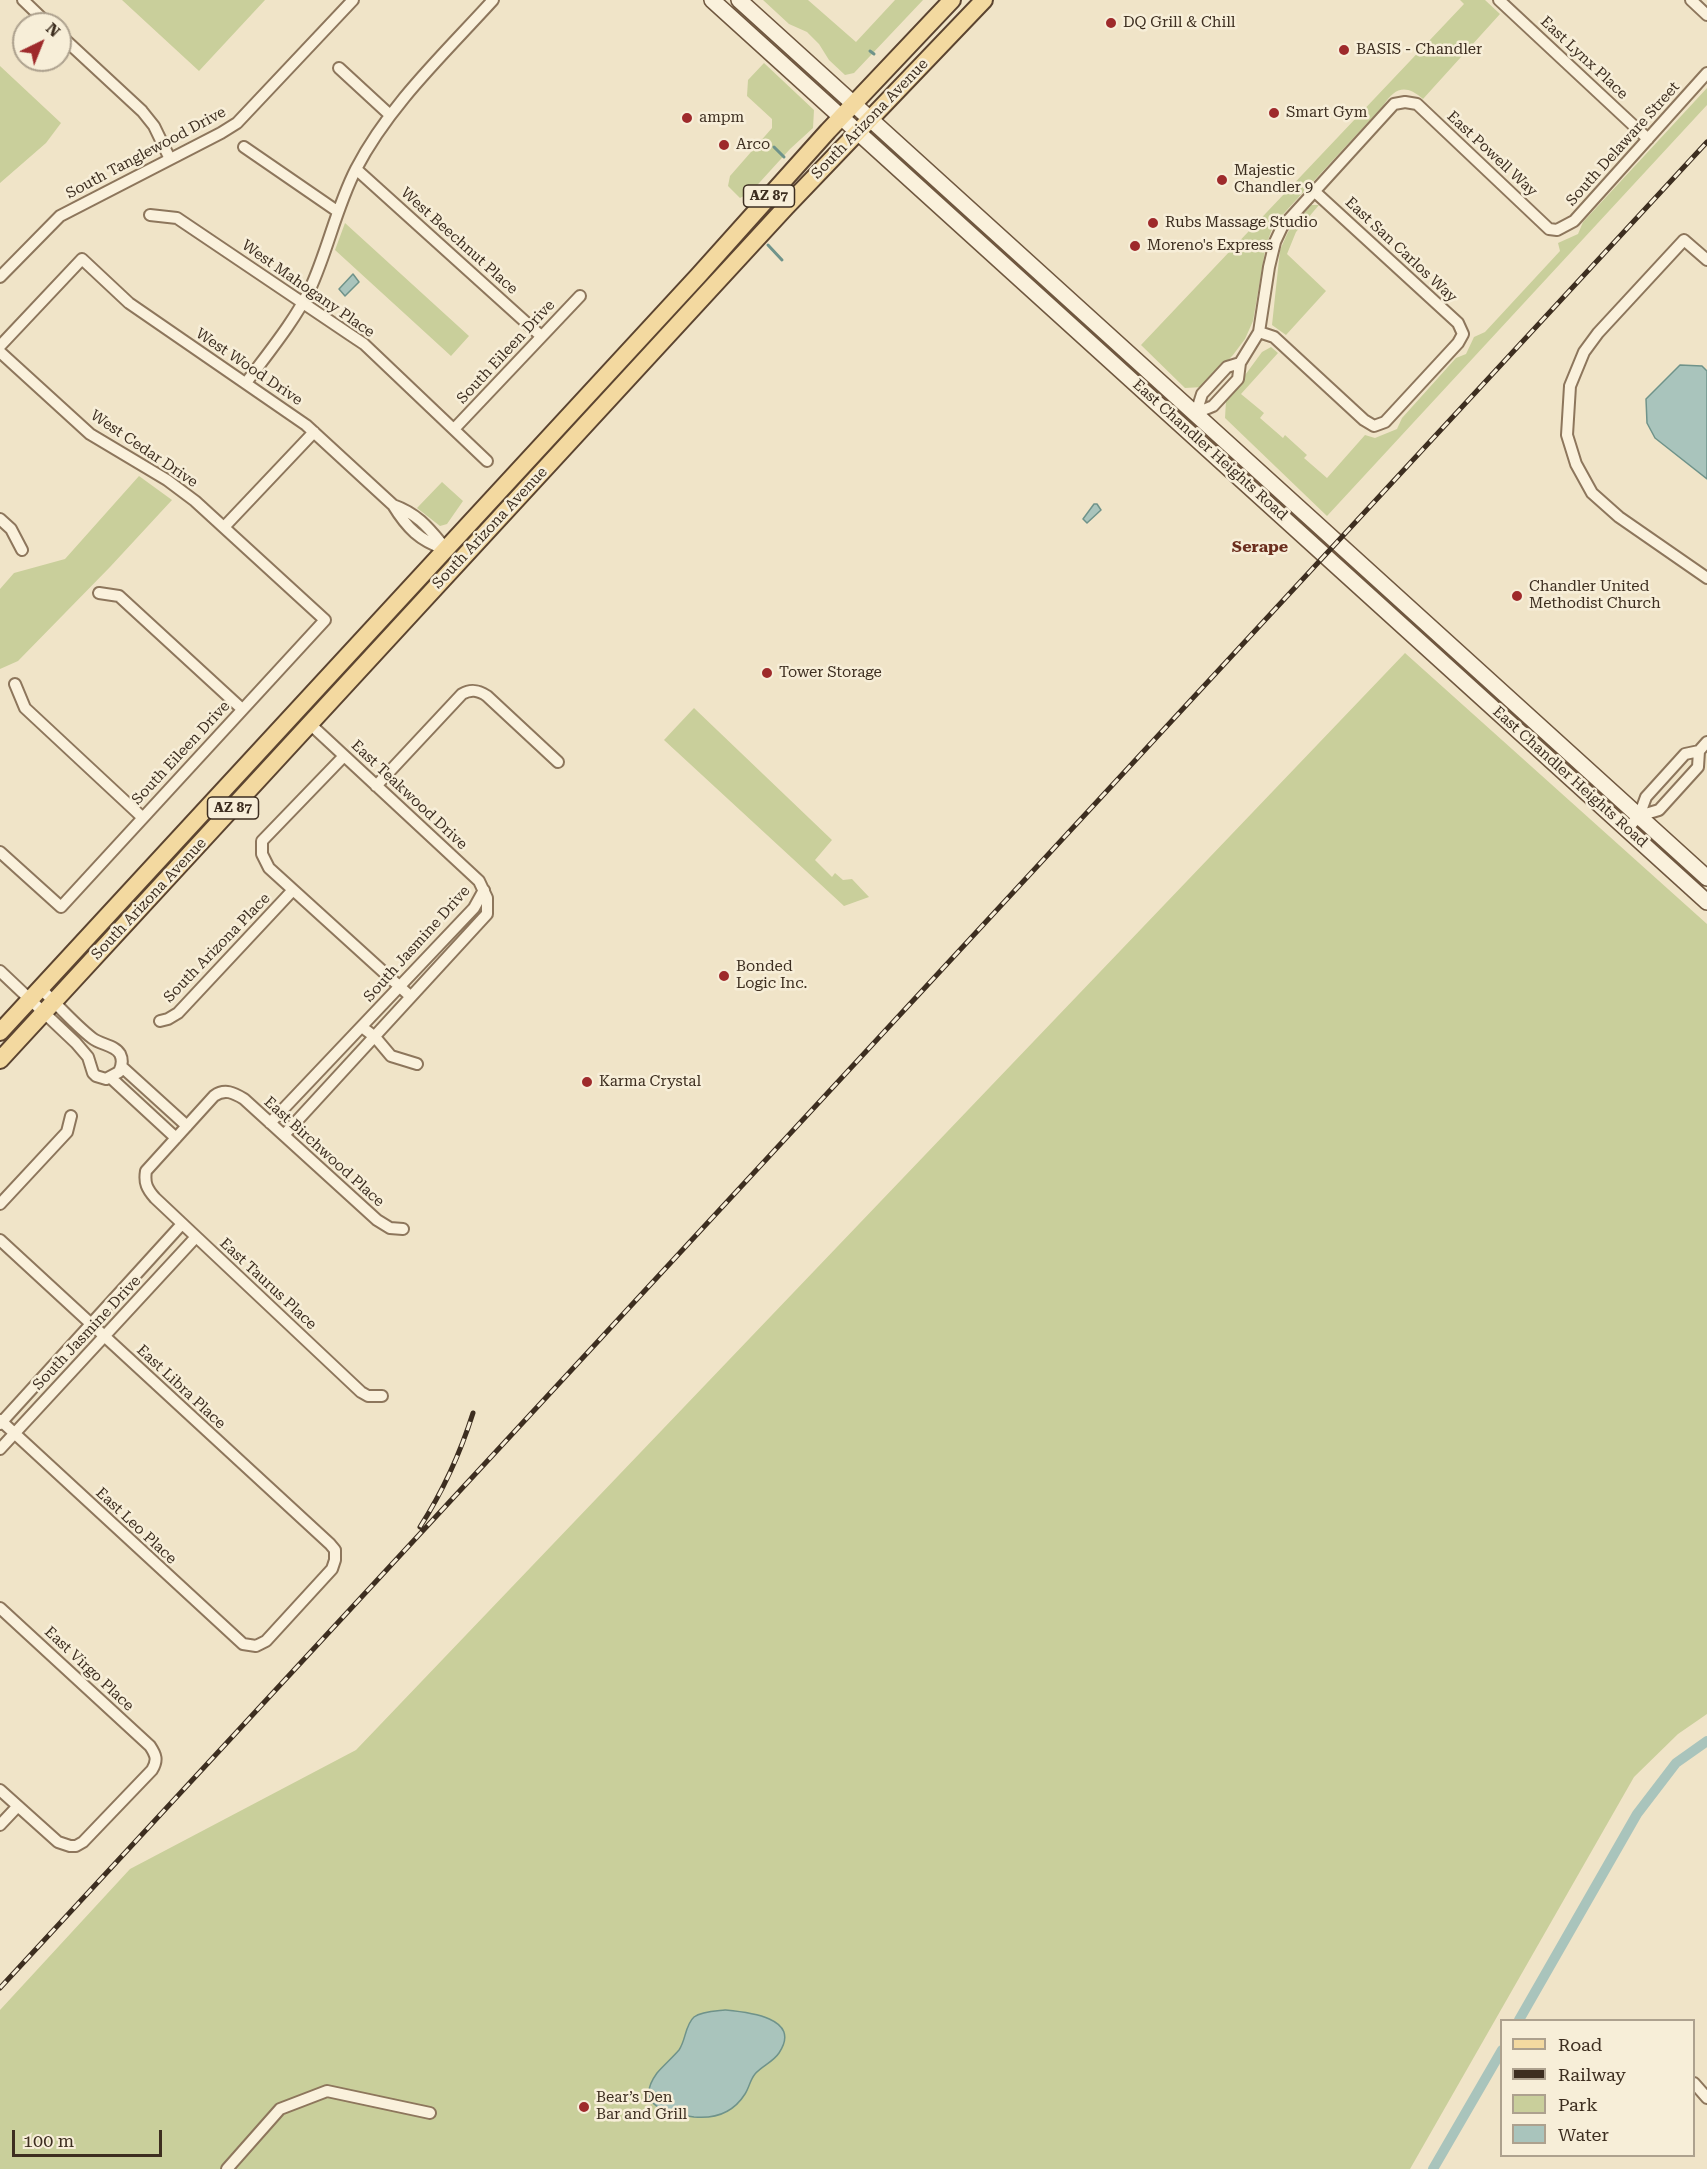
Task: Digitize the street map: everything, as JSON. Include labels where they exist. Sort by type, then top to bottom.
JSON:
[{"type":"main road","name":"East Chandler Heights Road","points":[[712,0],[1707,902]]},
{"type":"main road","name":"East Chandler Heights Road","points":[[739,0],[1707,878]]},
{"type":"main road","name":"South Arizona Avenue","points":[[0,1032],[655,323],[842,116],[952,0]]},
{"type":"main road","name":"South Arizona Avenue","points":[[0,1060],[668,335],[984,0]]},
{"type":"main road","points":[[655,323],[668,335]]},
{"type":"main road","points":[[1361,588],[1373,574]]},
{"type":"street","points":[[23,0],[36,12]]},
{"type":"street","name":"South Tanglewood Drive","points":[[0,277],[60,216],[237,123],[353,0]]},
{"type":"street","points":[[246,383],[303,303],[337,211],[356,169],[390,115],[493,0]]},
{"type":"street","name":"East Lynx Place","points":[[1499,0],[1648,139]]},
{"type":"street","points":[[1691,0],[1707,15]]},
{"type":"street","points":[[72,46],[142,111],[154,126],[170,159]]},
{"type":"street","points":[[339,68],[390,115]]},
{"type":"street","name":"South Delaware Street","points":[[1557,230],[1574,221],[1707,74]]},
{"type":"street","name":"East Powell Way","points":[[1314,191],[1394,104],[1405,102],[1417,104],[1550,229],[1557,230]]},
{"type":"street","points":[[244,147],[337,211]]},
{"type":"street","name":"West Beechnut Place","points":[[356,169],[542,336]]},
{"type":"street","points":[[1196,413],[1213,406],[1238,379],[1240,363],[1259,332],[1275,242],[1282,227],[1314,191]]},
{"type":"street","name":"East San Carlos Way","points":[[1259,332],[1276,338],[1364,420],[1374,426],[1385,422],[1457,344],[1463,334],[1458,323],[1314,191]]},
{"type":"street","name":"West Mahogany Place","points":[[150,215],[177,218],[364,344],[488,461]]},
{"type":"street","points":[[1707,260],[1684,240],[1598,333],[1584,352],[1570,386],[1567,435],[1576,464],[1592,493],[1619,517],[1707,578]]},
{"type":"street","name":"West Wood Drive","points":[[0,346],[82,259],[129,303],[297,417],[393,506],[410,511],[435,534],[445,549],[459,562]]},
{"type":"street","points":[[0,260],[9,268]]},
{"type":"street","name":"South Eileen Drive","points":[[455,429],[580,296]]},
{"type":"street","name":"West Cedar Drive","points":[[0,352],[90,434],[179,488],[225,526],[325,620]]},
{"type":"street","points":[[1196,413],[1202,394],[1227,367],[1240,363]]},
{"type":"street","points":[[225,526],[314,432]]},
{"type":"street","points":[[0,519],[11,529],[22,550]]},
{"type":"street","points":[[99,592],[119,596],[242,709]]},
{"type":"street","name":"South Eileen Drive","points":[[0,852],[61,907],[325,620]]},
{"type":"street","points":[[15,684],[25,708],[142,817]]},
{"type":"street","points":[[376,786],[462,694],[468,691],[487,696],[558,762]]},
{"type":"street","name":"East Teakwood Drive","points":[[310,724],[479,881],[484,890]]},
{"type":"street","points":[[1639,816],[1659,810],[1698,767],[1707,742]]},
{"type":"street","points":[[1627,829],[1639,816],[1646,797],[1685,754],[1703,755]]},
{"type":"street","points":[[344,756],[262,841],[262,854],[269,868],[410,996]]},
{"type":"street","name":"South Arizona Place","points":[[159,1022],[178,1012],[292,890]]},
{"type":"street","name":"South Jasmine Drive","points":[[270,1123],[474,908],[484,890]]},
{"type":"street","name":"South Jasmine Drive","points":[[284,1135],[487,914],[487,898],[484,890]]},
{"type":"street","points":[[0,970],[35,993],[49,1007],[88,1058],[93,1073],[101,1078],[111,1078],[119,1072],[122,1061],[114,1047],[103,1046],[49,1007]]},
{"type":"street","points":[[362,1027],[375,1036],[391,1056],[417,1064]]},
{"type":"street","points":[[111,1078],[176,1138],[187,1126],[122,1067]]},
{"type":"street","name":"East Birchwood Place","points":[[187,1126],[214,1096],[228,1091],[236,1093],[377,1220],[390,1228],[403,1229]]},
{"type":"street","points":[[0,1204],[67,1132],[71,1116]]},
{"type":"street","name":"East Taurus Place","points":[[176,1138],[146,1171],[144,1179],[147,1189],[360,1392],[368,1396],[382,1396]]},
{"type":"street","name":"South Jasmine Drive","points":[[1,1422],[182,1224]]},
{"type":"street","name":"South Jasmine Drive","points":[[0,1449],[196,1237]]},
{"type":"street","name":"East Libra Place","points":[[0,1240],[335,1550],[332,1569],[266,1641],[256,1646]]},
{"type":"street","name":"East Leo Place","points":[[1,1422],[234,1638],[243,1644],[256,1646]]},
{"type":"street","name":"East Virgo Place","points":[[0,1608],[150,1746],[156,1755],[156,1762],[152,1770],[83,1842],[76,1846],[58,1842],[17,1807]]},
{"type":"street","points":[[0,1790],[17,1807],[0,1825]]},
{"type":"street","points":[[1695,2085],[1707,2098]]},
{"type":"street","points":[[226,2169],[280,2109],[327,2091],[430,2113]]},
{"type":"green space","points":[[122,0],[265,0],[199,71]]},
{"type":"green space","points":[[763,0],[808,0],[856,42],[895,0],[923,0],[854,73],[845,75],[829,60],[819,44],[807,32],[789,24]]},
{"type":"green space","points":[[1460,0],[1485,0],[1500,14],[1423,99],[1411,91],[1396,91],[1274,224],[1266,245],[1253,321],[1245,339],[1203,387],[1185,388],[1141,345],[1464,4]]},
{"type":"green space","points":[[764,63],[814,110],[813,128],[790,149],[750,193],[740,198],[728,186],[730,176],[772,128],[772,119],[747,96],[748,80]]},
{"type":"green space","points":[[0,66],[61,123],[46,143],[0,183]]},
{"type":"green space","points":[[1707,88],[1707,105],[1327,516],[1225,418],[1226,401],[1262,352],[1271,347],[1278,353],[1241,394],[1264,413],[1260,418],[1283,438],[1285,435],[1307,455],[1304,458],[1327,478],[1365,435],[1375,438],[1397,429],[1402,418],[1456,358],[1466,354],[1474,337],[1485,332],[1560,251],[1558,243],[1578,234],[1583,222]]},
{"type":"green space","points":[[1311,205],[1319,205],[1296,232],[1287,254],[1326,291],[1286,335],[1272,325],[1280,250],[1288,232]]},
{"type":"green space","points":[[345,223],[469,336],[451,356],[335,250]]},
{"type":"green space","points":[[139,476],[172,500],[18,661],[0,669],[0,589],[14,573],[65,559]]},
{"type":"green space","points":[[442,482],[463,501],[447,524],[440,526],[417,508]]},
{"type":"green space","points":[[1405,653],[1707,924],[1707,1714],[1678,1734],[1634,1777],[1410,2169],[0,2169],[0,2010],[130,1869],[356,1750]]},
{"type":"green space","points":[[694,708],[832,840],[815,860],[832,877],[835,873],[843,880],[852,879],[869,897],[844,906],[664,740]]},
{"type":"water","points":[[353,274],[359,282],[345,296],[339,289]]},
{"type":"water","points":[[1680,365],[1702,366],[1707,371],[1707,479],[1655,438],[1647,423],[1646,399]]},
{"type":"water","points":[[1094,504],[1097,504],[1101,510],[1087,523],[1083,519]]},
{"type":"water","points":[[725,2010],[758,2015],[778,2024],[784,2031],[784,2041],[779,2053],[755,2074],[740,2101],[723,2113],[709,2117],[694,2117],[673,2113],[656,2106],[649,2093],[651,2084],[657,2073],[679,2050],[691,2020],[701,2014]]},
{"type":"waterway","points":[[870,51],[874,54]]},
{"type":"waterway","points":[[774,147],[784,157]]},
{"type":"waterway","points":[[768,245],[782,260]]},
{"type":"waterway","points":[[1520,2019],[1637,1814],[1676,1763],[1707,1741]]},
{"type":"waterway","points":[[1433,2169],[1500,2053]]},
{"type":"railway","points":[[0,1988],[1707,142]]},
{"type":"railway","points":[[420,1527],[450,1472],[473,1413]]},
{"type":"place","name":"DQ Grill & Chill","points":[[1111,23]]},
{"type":"place","name":"BASIS - Chandler","points":[[1344,50]]},
{"type":"place","name":"Smart Gym","points":[[1274,113]]},
{"type":"place","name":"ampm","points":[[687,118]]},
{"type":"place","name":"Arco","points":[[724,145]]},
{"type":"place","name":"Majestic Chandler 9","points":[[1222,180]]},
{"type":"place","name":"Rubs Massage Studio","points":[[1153,223]]},
{"type":"place","name":"Moreno's Express","points":[[1135,246]]},
{"type":"place","name":"Chandler United Methodist Church","points":[[1517,596]]},
{"type":"place","name":"Tower Storage","points":[[767,673]]},
{"type":"place","name":"Bonded Logic Inc.","points":[[724,976]]},
{"type":"place","name":"Karma Crystal","points":[[587,1082]]},
{"type":"place","name":"Bear’s Den Bar and Grill","points":[[584,2107]]},
{"type":"district","name":"Serape","points":[[1260,547]]}]
